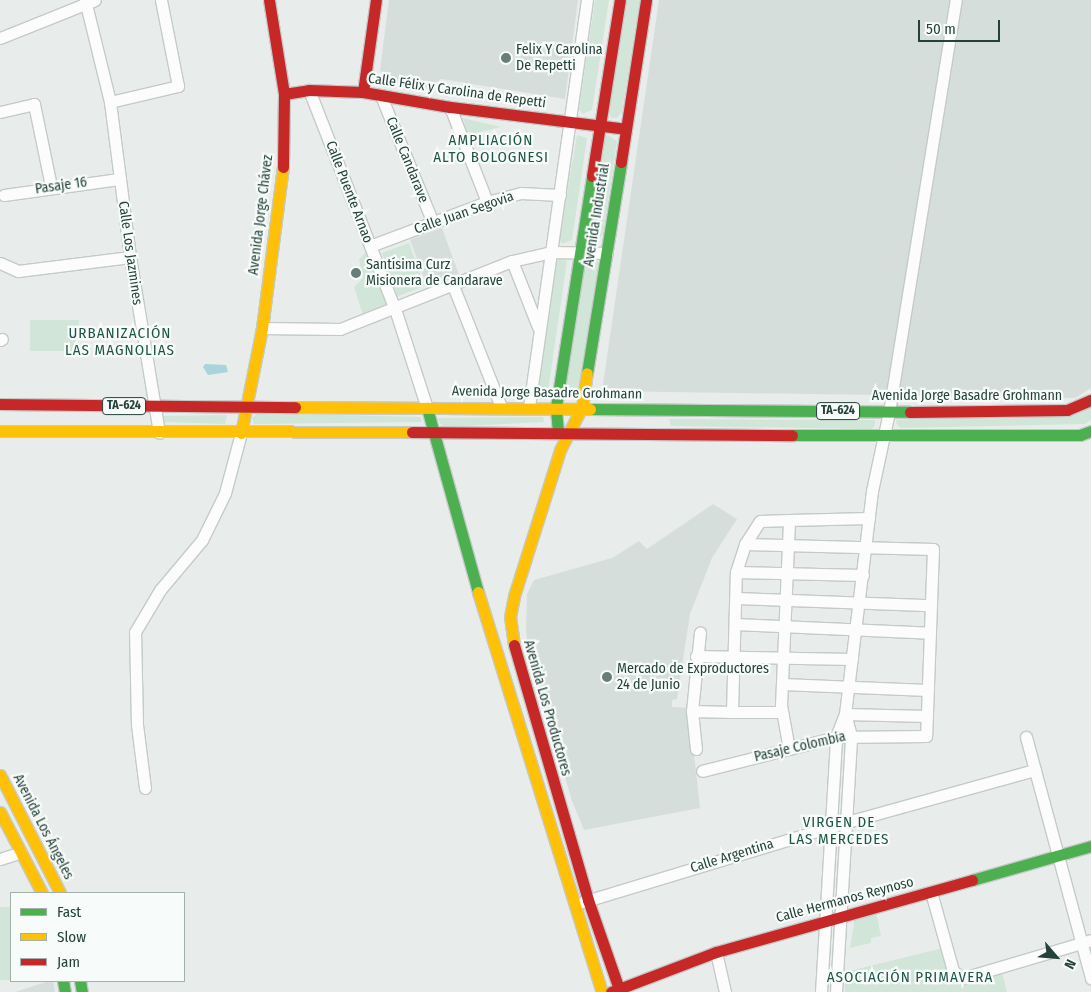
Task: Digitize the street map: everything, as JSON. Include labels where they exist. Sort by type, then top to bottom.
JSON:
[{"type":"main road","name":"Avenida Jorge Chávez","points":[[241,433],[262,328],[284,161],[284,94],[269,0]]},
{"type":"main road","points":[[363,92],[376,0]]},
{"type":"main road","name":"Avenida Industrial","points":[[558,432],[556,407],[620,0]]},
{"type":"main road","name":"Avenida Industrial","points":[[572,432],[582,407],[646,0]]},
{"type":"main road","name":"Calle Félix y Carolina de Repetti","points":[[284,94],[309,90],[363,92],[450,107],[626,129]]},
{"type":"main road","name":"Avenida Jorge Basadre Grohmann","points":[[0,404],[247,408],[582,407],[662,410],[889,412],[1067,410],[1091,400]]},
{"type":"main road","name":"Avenida Los Productores","points":[[427,408],[491,604],[544,801],[574,905],[602,992]]},
{"type":"main road","points":[[661,432],[662,410]]},
{"type":"main road","name":"TA-624","points":[[0,431],[159,433],[661,432],[884,437],[1088,434]]},
{"type":"main road","name":"Avenida Los Productores","points":[[572,432],[560,450],[514,596],[510,617],[516,659],[616,991]]},
{"type":"main road","points":[[491,604],[514,596]]},
{"type":"main road","name":"Avenida Los Ángeles","points":[[0,775],[58,890]]},
{"type":"main road","points":[[0,812],[41,892]]},
{"type":"main road","name":"Calle Hermanos Reynoso","points":[[616,991],[716,952],[841,915],[931,892],[1091,846]]},
{"type":"street","points":[[110,102],[178,86],[161,0]]},
{"type":"street","points":[[528,407],[538,328],[552,252],[588,0]]},
{"type":"street","points":[[821,992],[836,737],[845,714],[870,518],[956,0]]},
{"type":"street","points":[[0,38],[89,1]]},
{"type":"street","name":"Calle Los Jazmines","points":[[89,1],[110,102],[130,256],[153,406],[159,433]]},
{"type":"street","name":"Calle Puente Arnao","points":[[309,90],[395,309],[427,408]]},
{"type":"street","name":"Calle Candarave","points":[[381,96],[433,223]]},
{"type":"street","points":[[0,112],[34,104],[51,186]]},
{"type":"street","points":[[450,107],[487,202]]},
{"type":"street","name":"Pasaje 16","points":[[4,195],[51,186],[119,179]]},
{"type":"street","name":"Calle Juan Segovia","points":[[370,246],[487,202],[522,193],[560,194]]},
{"type":"street","points":[[262,328],[340,328],[395,309],[452,283],[512,261],[552,252],[581,250],[607,253]]},
{"type":"street","points":[[0,262],[18,271],[130,256]]},
{"type":"street","points":[[512,261],[538,328]]},
{"type":"street","points":[[452,283],[501,407]]},
{"type":"street","points":[[145,788],[137,725],[135,632],[138,622],[160,590],[191,557],[202,540],[225,493],[241,433]]},
{"type":"street","points":[[732,712],[736,572],[745,544],[760,521],[870,518]]},
{"type":"street","points":[[789,520],[782,684],[782,712],[789,749]]},
{"type":"street","points":[[745,544],[788,543],[933,549],[927,716],[845,714]]},
{"type":"street","points":[[736,572],[863,574]]},
{"type":"street","points":[[736,598],[931,605]]},
{"type":"street","points":[[735,624],[856,632],[930,634]]},
{"type":"street","points":[[696,749],[692,711],[696,656],[700,632]]},
{"type":"street","points":[[696,656],[734,655],[852,659]]},
{"type":"street","points":[[782,684],[928,690]]},
{"type":"street","points":[[692,711],[782,712]]},
{"type":"street","points":[[836,992],[851,736],[845,714]]},
{"type":"street","name":"Pasaje Colombia","points":[[702,771],[836,737],[919,738],[928,733],[927,716]]},
{"type":"street","points":[[1026,737],[1058,855],[1086,941],[1091,978]]},
{"type":"street","name":"Calle Argentina","points":[[574,905],[847,822],[1035,770]]},
{"type":"street","points":[[0,858],[21,852]]},
{"type":"street","points":[[931,892],[953,971],[958,976],[970,977],[1086,941]]},
{"type":"street","points":[[716,952],[725,992]]},
{"type":"shaded area","points":[[389,0],[578,0],[565,99],[441,79],[430,88],[386,82],[380,70]]},
{"type":"shaded area","points":[[659,0],[1091,0],[1091,388],[1075,398],[602,391]]},
{"type":"shaded area","points":[[442,228],[459,274],[427,286],[410,240]]},
{"type":"shaded area","name":"Mercado de Exproductores 24 de Junio","points":[[713,504],[737,519],[712,558],[690,614],[677,699],[672,700],[672,707],[689,708],[700,808],[584,830],[572,801],[529,656],[526,630],[527,594],[534,580],[612,558],[639,541],[647,549]]},
{"type":"shaded area","points":[[46,982],[53,982],[55,992],[15,992]]},
{"type":"green space","points":[[595,0],[609,0],[592,110],[582,114],[579,109]]},
{"type":"green space","points":[[626,0],[640,0],[622,112],[617,118],[611,118],[608,110]]},
{"type":"green space","points":[[463,118],[501,127],[468,135]]},
{"type":"green space","points":[[577,135],[587,138],[572,240],[562,244],[559,239]]},
{"type":"green space","points":[[608,135],[617,141],[603,235],[598,240],[592,241],[588,236],[604,138]]},
{"type":"green space","points":[[409,243],[425,286],[397,296],[382,253]]},
{"type":"green space","points":[[367,250],[387,304],[363,315],[354,287],[363,278],[359,260]]},
{"type":"green space","points":[[590,255],[599,262],[579,390],[575,395],[568,396],[565,391],[586,259]]},
{"type":"green space","points":[[557,258],[567,261],[548,391],[538,395],[534,390]]},
{"type":"green space","points":[[30,320],[79,320],[79,351],[30,351]]},
{"type":"green space","points":[[1091,408],[1091,420],[1085,424],[901,428],[897,425],[896,420]]},
{"type":"green space","points":[[258,413],[421,417],[422,422],[254,424],[252,418]]},
{"type":"green space","points":[[227,415],[225,424],[163,422],[162,416]]},
{"type":"green space","points":[[543,417],[544,422],[443,427],[437,418]]},
{"type":"green space","points":[[669,419],[875,420],[875,425],[872,429],[671,426]]},
{"type":"green space","points":[[0,907],[10,907],[10,980],[0,980]]},
{"type":"green space","points":[[876,912],[881,936],[871,938],[871,943],[850,948],[855,917]]},
{"type":"green space","points":[[943,948],[950,981],[1001,968],[1007,992],[845,992],[845,972]]},
{"type":"water","points":[[205,364],[226,365],[228,372],[208,375],[203,367]]},
{"type":"traffic: fast","points":[[587,373],[621,162]]},
{"type":"traffic: fast","points":[[558,432],[556,407],[592,176]]},
{"type":"traffic: fast","points":[[427,408],[478,592]]},
{"type":"traffic: fast","points":[[590,409],[910,412]]},
{"type":"traffic: fast","points":[[792,435],[1080,435],[1091,431]]},
{"type":"traffic: fast","points":[[972,880],[1091,846]]},
{"type":"traffic: fast","points":[[63,982],[65,992]]},
{"type":"traffic: fast","points":[[80,982],[82,992]]},
{"type":"traffic: slow","points":[[241,433],[262,328],[283,167]]},
{"type":"traffic: slow","points":[[514,645],[510,617],[514,596],[560,450],[582,407],[587,373]]},
{"type":"traffic: slow","points":[[295,407],[590,409]]},
{"type":"traffic: slow","points":[[0,431],[412,432]]},
{"type":"traffic: slow","points":[[478,592],[602,992]]},
{"type":"traffic: slow","points":[[0,775],[59,892]]},
{"type":"traffic: slow","points":[[0,812],[41,892]]},
{"type":"traffic: jam","points":[[269,0],[284,94],[283,167]]},
{"type":"traffic: jam","points":[[363,92],[376,0]]},
{"type":"traffic: jam","points":[[592,176],[620,0]]},
{"type":"traffic: jam","points":[[621,162],[646,0]]},
{"type":"traffic: jam","points":[[284,94],[309,90],[363,92],[450,107],[626,129]]},
{"type":"traffic: jam","points":[[910,412],[1067,410],[1091,400]]},
{"type":"traffic: jam","points":[[0,404],[295,407]]},
{"type":"traffic: jam","points":[[412,432],[792,435]]},
{"type":"traffic: jam","points":[[514,645],[588,900],[620,992]]},
{"type":"traffic: jam","points":[[611,992],[716,952],[972,880]]},
{"type":"place","name":"Felix Y Carolina De Repetti","points":[[506,58]]},
{"type":"place","name":"Santísima Curz Misionera de Candarave","points":[[356,273]]},
{"type":"place","name":"Mercado de Exproductores 24 de Junio","points":[[607,677]]},
{"type":"district","name":"AMPLIACIÓN ALTO BOLOGNESI","points":[[491,148]]},
{"type":"district","name":"URBANIZACIÓN LAS MAGNOLIAS","points":[[120,342]]},
{"type":"district","name":"VIRGEN DE LAS MERCEDES","points":[[839,830]]},
{"type":"district","name":"ASOCIACIÓN PRIMAVERA","points":[[910,978]]}]
